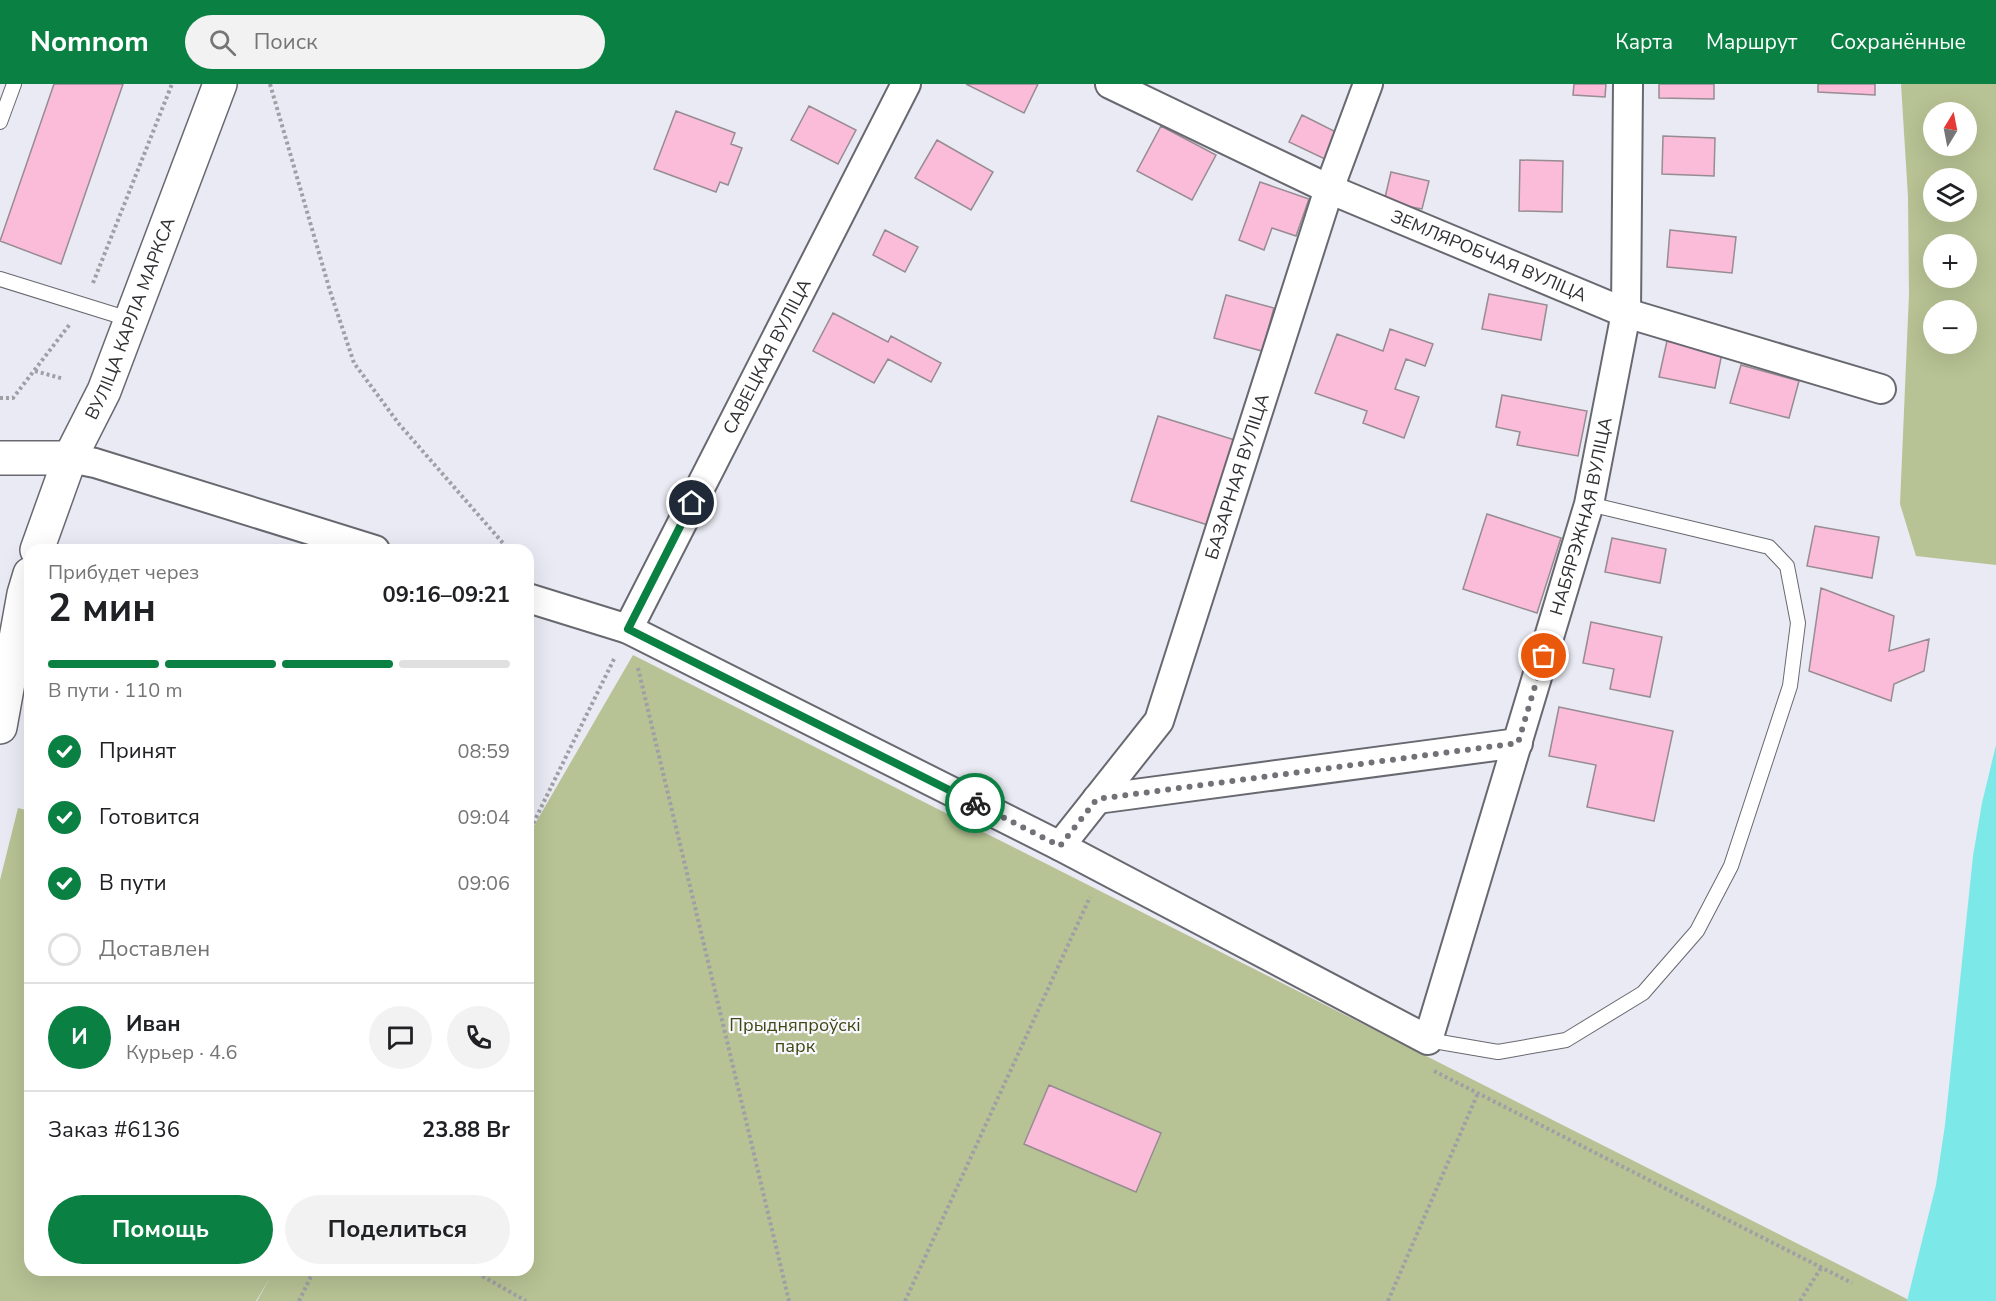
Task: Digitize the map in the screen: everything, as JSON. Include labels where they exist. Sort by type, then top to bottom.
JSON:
[{"type":"main road","name":"ВУЛІЦА КАРЛА МАРКСА","points":[[39,544],[70,458],[104,391],[132,320],[220,84]]},
{"type":"main road","points":[[0,458],[70,458]]},
{"type":"main road","points":[[0,727],[24,594]]},
{"type":"street","name":"САВЕЦКАЯ ВУЛІЦА","points":[[628,629],[906,84]]},
{"type":"street","name":"ЗЕМЛЯРОБЧАЯ ВУЛІЦА","points":[[1110,84],[1329,189],[1626,313],[1881,389]]},
{"type":"street","name":"БАЗАРНАЯ ВУЛІЦА","points":[[1060,846],[1159,720],[1329,189],[1368,84]]},
{"type":"street","name":"НАБЯРЭЖНАЯ ВУЛІЦА","points":[[1428,1040],[1589,504],[1626,313],[1628,84]]},
{"type":"street","points":[[70,458],[95,463],[356,544]]},
{"type":"street","points":[[534,600],[628,629],[1060,846],[1428,1040]]},
{"type":"street","points":[[1097,799],[1518,743]]},
{"type":"lane","points":[[0,122],[14,84]]},
{"type":"lane","points":[[0,279],[84,307],[132,320]]},
{"type":"lane","points":[[1428,1040],[1498,1052],[1566,1040],[1642,993],[1696,931],[1731,866],[1790,686],[1798,623],[1787,566],[1769,547],[1589,504]]},
{"type":"path","points":[[0,398],[13,398],[84,307],[172,84]]},
{"type":"path","points":[[270,84],[330,291],[354,363],[399,424],[504,544]]},
{"type":"path","points":[[34,371],[64,379]]},
{"type":"path","points":[[534,822],[628,629]]},
{"type":"path","points":[[628,629],[789,1301]]},
{"type":"path","points":[[905,1301],[1090,896]]},
{"type":"path","points":[[1388,1301],[1478,1094]]},
{"type":"path","points":[[1800,1301],[1821,1268]]},
{"type":"path","points":[[298,1301],[311,1276]]},
{"type":"path","points":[[482,1276],[526,1301]]},
{"type":"green space","points":[[1901,84],[1996,84],[1996,565],[1916,556],[1900,504],[1909,294],[1908,197]]},
{"type":"green space","name":"Прыдняпроўскі парк","points":[[633,655],[1907,1301],[257,1301],[271,1276],[534,1276],[534,826]]},
{"type":"green space","name":"Прыдняпроўскі парк","points":[[18,808],[24,810],[24,1276],[271,1276],[256,1301],[0,1301],[0,880]]},
{"type":"water","points":[[1996,745],[1996,1301],[1907,1301],[1936,1185],[1945,1125],[1973,856],[1982,803]]},
{"type":"building","points":[[54,84],[123,84],[61,264],[0,241]]},
{"type":"building","points":[[966,84],[1038,84],[1024,113]]},
{"type":"building","points":[[1574,84],[1606,84],[1605,97],[1573,95]]},
{"type":"building","points":[[1659,84],[1714,84],[1714,99],[1659,98]]},
{"type":"building","points":[[1818,84],[1875,84],[1875,95],[1818,92]]},
{"type":"building","points":[[809,106],[856,130],[838,164],[791,140]]},
{"type":"building","points":[[676,111],[735,133],[731,144],[742,148],[728,185],[720,182],[716,192],[654,169]]},
{"type":"building","points":[[1302,115],[1340,134],[1327,160],[1289,142]]},
{"type":"building","points":[[1161,126],[1216,155],[1192,200],[1137,171]]},
{"type":"building","points":[[1663,136],[1715,138],[1714,176],[1662,174]]},
{"type":"building","points":[[937,140],[993,172],[971,210],[915,178]]},
{"type":"building","points":[[1520,160],[1563,161],[1562,212],[1519,211]]},
{"type":"building","points":[[1391,172],[1429,181],[1422,209],[1384,202]]},
{"type":"building","points":[[1260,182],[1309,199],[1296,236],[1272,228],[1264,250],[1239,240]]},
{"type":"building","points":[[885,230],[918,247],[905,272],[873,255]]},
{"type":"building","points":[[1670,230],[1736,237],[1732,273],[1667,267]]},
{"type":"building","points":[[1489,294],[1547,305],[1541,340],[1482,329]]},
{"type":"building","points":[[1226,295],[1274,308],[1262,351],[1214,338]]},
{"type":"building","points":[[833,313],[888,342],[891,336],[941,363],[931,382],[888,359],[874,383],[813,351]]},
{"type":"building","points":[[1390,329],[1433,344],[1425,366],[1406,359],[1395,389],[1419,397],[1404,438],[1363,423],[1367,411],[1315,393],[1337,334],[1383,351]]},
{"type":"building","points":[[1667,341],[1722,353],[1715,388],[1659,377]]},
{"type":"building","points":[[1741,365],[1799,381],[1789,418],[1730,403]]},
{"type":"building","points":[[1502,395],[1587,411],[1578,456],[1517,445],[1520,432],[1496,427]]},
{"type":"building","points":[[1158,416],[1238,441],[1208,525],[1131,501]]},
{"type":"building","points":[[1487,514],[1561,538],[1537,613],[1463,589]]},
{"type":"building","points":[[1815,526],[1879,537],[1872,578],[1807,566]]},
{"type":"building","points":[[1612,538],[1666,549],[1660,583],[1605,572]]},
{"type":"building","points":[[1821,588],[1894,616],[1889,651],[1929,639],[1924,671],[1894,684],[1891,701],[1809,671]]},
{"type":"building","points":[[1591,622],[1662,637],[1650,697],[1610,689],[1614,669],[1583,663]]},
{"type":"building","points":[[1559,707],[1673,731],[1654,821],[1587,807],[1596,765],[1549,756]]},
{"type":"building","points":[[1049,1085],[1161,1133],[1136,1192],[1024,1144]]},
{"type":"way so far","points":[[975,803],[1060,846],[1097,799],[1518,743],[1544,656]]},
{"type":"route","points":[[692,503],[628,629],[975,803]]}]
